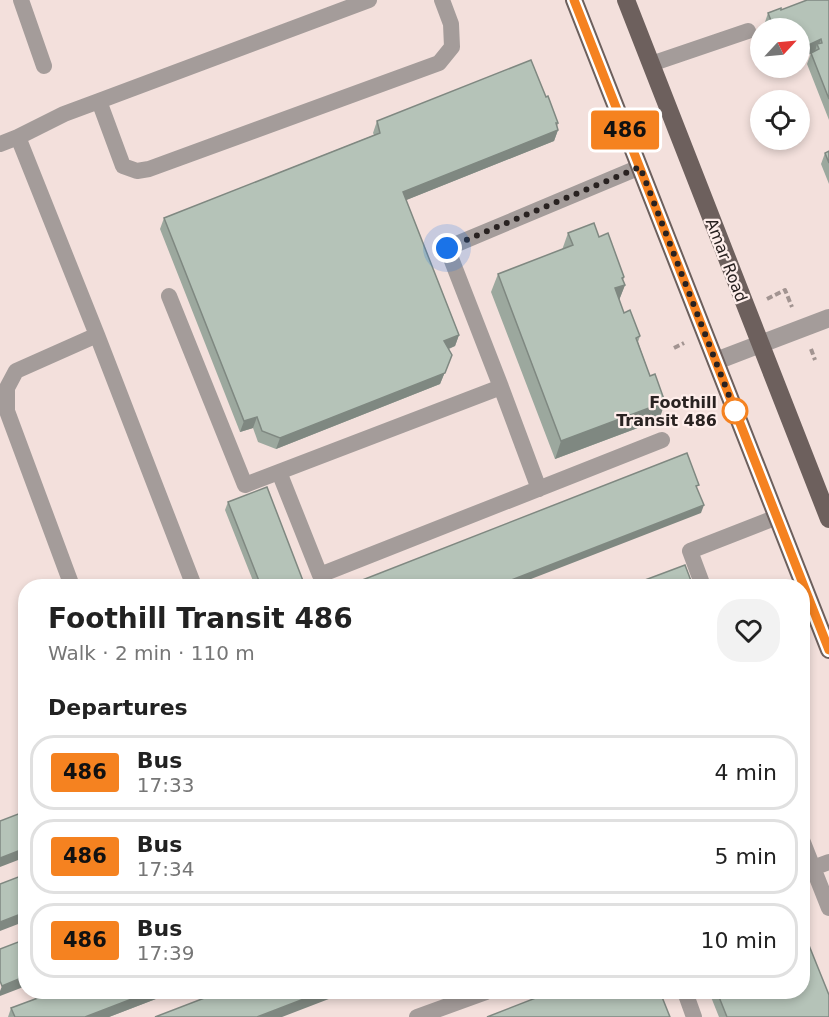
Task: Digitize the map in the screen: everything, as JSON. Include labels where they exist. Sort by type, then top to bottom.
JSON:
[{"type":"main road","points":[[574,0],[801,579]]},
{"type":"main road","name":"Amar Road","points":[[626,0],[829,519]]},
{"type":"main road","points":[[810,601],[829,650]]},
{"type":"street","points":[[716,361],[829,318]]},
{"type":"lane","points":[[21,0],[44,66]]},
{"type":"lane","points":[[0,144],[99,100],[369,0]]},
{"type":"lane","points":[[99,100],[123,166],[136,171],[149,169],[439,63],[452,47],[451,24],[442,0]]},
{"type":"lane","points":[[651,64],[748,31]]},
{"type":"lane","points":[[18,137],[191,579]]},
{"type":"lane","points":[[539,489],[447,248],[640,167]]},
{"type":"lane","points":[[169,296],[245,485],[501,387]]},
{"type":"lane","points":[[69,579],[7,411],[7,388],[16,371],[97,335]]},
{"type":"lane","points":[[279,472],[320,575],[662,440]]},
{"type":"lane","points":[[700,579],[690,551],[777,517]]},
{"type":"lane","points":[[815,867],[829,908]]},
{"type":"lane","points":[[417,1017],[467,999]]},
{"type":"lane","points":[[688,999],[694,1017]]},
{"type":"building","points":[[807,0],[829,0],[829,99],[811,53],[819,49],[817,44],[822,43],[821,39],[810,44],[810,18],[770,18],[768,13],[781,8],[781,10]]},
{"type":"building","points":[[531,60],[546,97],[548,96],[558,123],[556,123],[558,130],[403,192],[459,335],[444,341],[452,355],[445,373],[280,438],[262,431],[257,417],[244,421],[164,218],[380,133],[377,121]]},
{"type":"building","points":[[829,151],[829,163],[825,153]]},
{"type":"building","points":[[594,223],[599,237],[608,233],[624,277],[622,278],[625,285],[615,288],[624,313],[630,310],[640,336],[636,338],[650,376],[655,374],[665,402],[561,441],[498,274],[573,245],[568,233]]},
{"type":"building","points":[[687,453],[704,505],[514,579],[365,579]]},
{"type":"building","points":[[267,487],[302,579],[258,579],[228,502]]},
{"type":"building","points":[[685,565],[690,579],[648,579]]},
{"type":"building","points":[[18,814],[18,851],[0,858],[0,821]]},
{"type":"building","points":[[18,877],[18,915],[0,922],[0,884]]},
{"type":"building","points":[[18,942],[18,979],[2,986],[0,981],[0,949]]},
{"type":"building","points":[[810,948],[829,995],[829,1017],[727,1017],[720,999],[810,999]]},
{"type":"building","points":[[35,999],[132,999],[85,1017],[15,1017],[11,1008]]},
{"type":"building","points":[[202,999],[304,999],[257,1017],[155,1017]]},
{"type":"building","points":[[533,999],[663,999],[670,1017],[487,1017]]},
{"type":"bus line","name":"486","points":[[574,0],[801,579]]},
{"type":"bus line","name":"486","points":[[810,602],[829,650]]},
{"type":"place","name":"Foothill Transit 486","points":[[735,411]]},
{"type":"route","points":[[447,248],[640,167],[735,411]]}]
